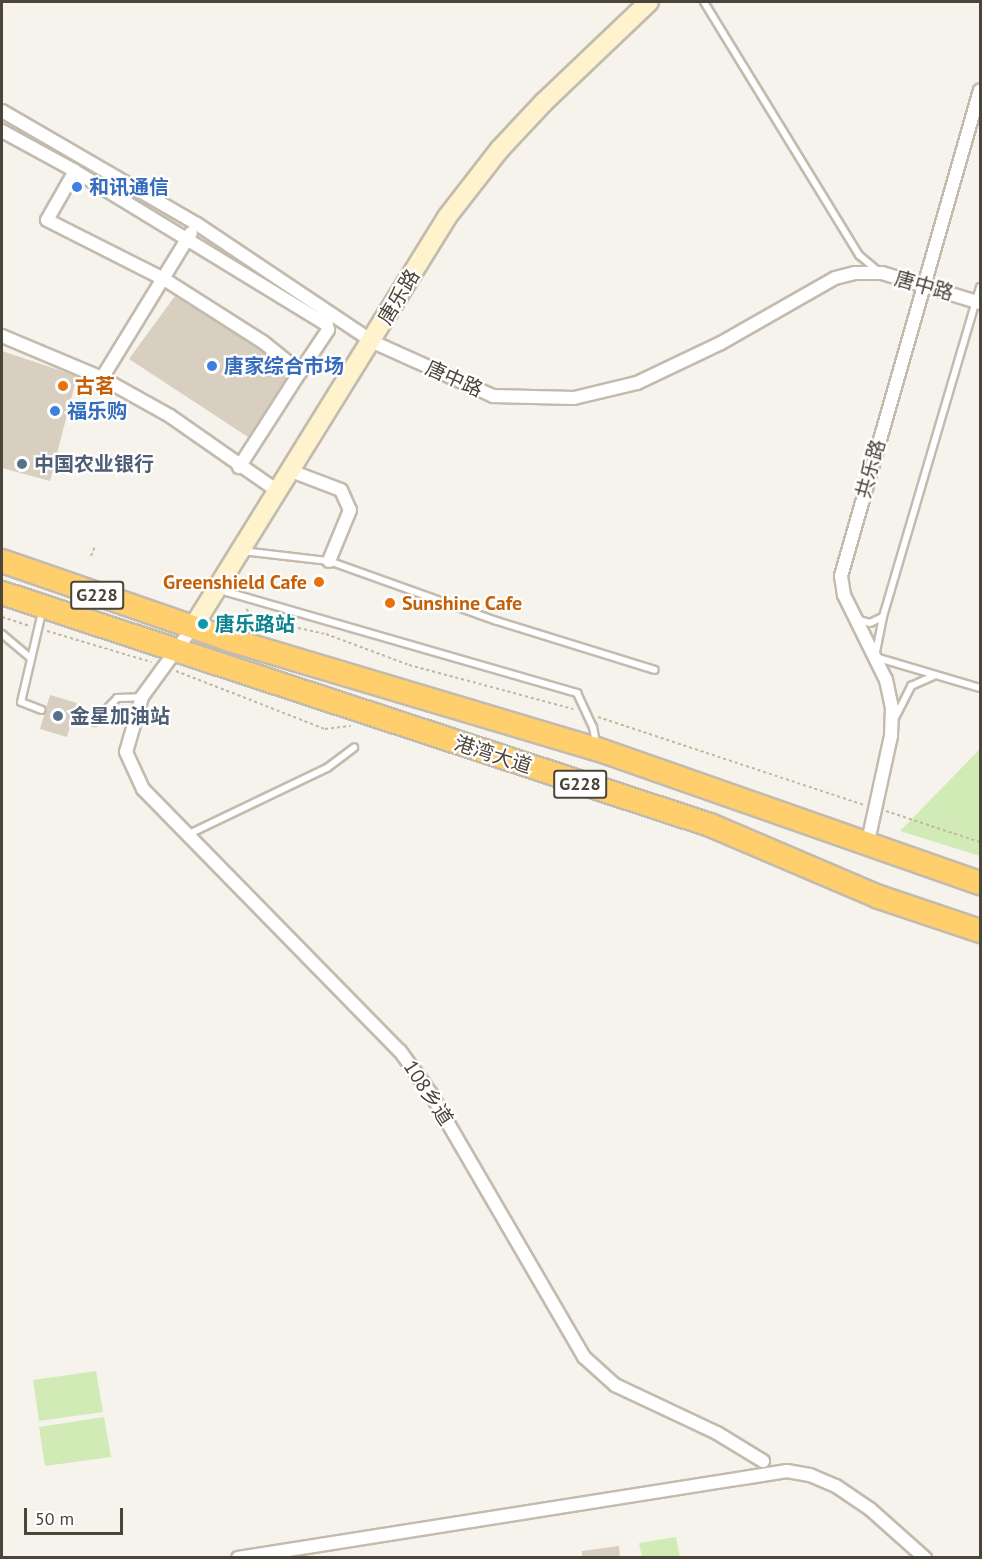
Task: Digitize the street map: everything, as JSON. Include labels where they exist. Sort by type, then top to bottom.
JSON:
[{"type":"highway","name":"港湾大道","points":[[2,561],[193,627],[597,749],[867,846],[981,883]]},
{"type":"highway","name":"港湾大道","points":[[2,593],[40,618],[710,825],[879,897],[981,931]]},
{"type":"street","name":"唐乐路","points":[[193,627],[373,342],[447,217],[500,149],[649,2]]},
{"type":"street","name":"共乐路","points":[[867,846],[893,722],[890,693],[844,595],[841,576],[923,284],[977,114],[981,90]]},
{"type":"street","name":"唐中路","points":[[2,111],[197,224],[373,342],[493,396],[574,398],[637,383],[721,343],[835,278],[855,273],[882,273],[978,302]]},
{"type":"street","points":[[2,131],[75,171],[327,325],[328,330],[239,467]]},
{"type":"street","points":[[75,171],[47,220],[164,279],[263,342],[300,372]]},
{"type":"street","points":[[102,378],[197,224]]},
{"type":"street","points":[[2,336],[102,378],[170,416],[239,467],[279,492]]},
{"type":"street","points":[[291,471],[340,490],[350,510],[329,561]]},
{"type":"street","name":"108乡道","points":[[193,627],[142,697],[126,752],[143,789],[185,836],[400,1051],[431,1094],[584,1357],[615,1385],[717,1433],[763,1461]]},
{"type":"street","points":[[238,1557],[787,1471],[810,1475],[836,1486],[870,1509],[925,1557]]},
{"type":"lane","points":[[704,2],[859,255],[882,273]]},
{"type":"lane","points":[[981,287],[883,617],[875,657],[981,688]]},
{"type":"lane","points":[[241,551],[329,561],[497,621],[655,670]]},
{"type":"lane","points":[[217,589],[577,693],[597,749]]},
{"type":"lane","points":[[855,618],[870,623],[883,617]]},
{"type":"lane","points":[[40,618],[21,702],[42,710]]},
{"type":"lane","points":[[2,634],[31,658]]},
{"type":"lane","points":[[893,722],[911,686],[934,676]]},
{"type":"lane","points":[[76,719],[94,722],[117,698],[142,697]]},
{"type":"lane","points":[[185,836],[327,768],[354,748]]},
{"type":"path","points":[[91,556],[95,546]]},
{"type":"path","points":[[246,609],[257,619],[326,634],[409,665],[586,713],[779,780],[981,842]]},
{"type":"path","points":[[2,617],[40,618],[169,659],[325,729],[358,726]]},
{"type":"green space","points":[[980,749],[980,856],[900,831]]},
{"type":"green space","points":[[96,1371],[103,1412],[39,1421],[33,1380]]},
{"type":"green space","points":[[104,1417],[111,1457],[45,1466],[39,1427]]},
{"type":"green space","points":[[676,1537],[680,1557],[642,1557],[639,1543]]},
{"type":"building","name":"唐家综合市场","points":[[175,296],[260,350],[289,374],[248,437],[129,359]]},
{"type":"building","points":[[2,351],[77,376],[50,481],[2,468]]},
{"type":"building","name":"金星加油站","points":[[50,695],[77,703],[67,737],[40,729]]},
{"type":"building","points":[[619,1546],[620,1557],[582,1557],[582,1551]]},
{"type":"place","name":"和讯通信","points":[[77,187]]},
{"type":"place","name":"唐家综合市场","points":[[212,366]]},
{"type":"place","name":"古茗","points":[[63,386]]},
{"type":"place","name":"福乐购","points":[[55,411]]},
{"type":"place","name":"中国农业银行","points":[[22,464]]},
{"type":"place","name":"Greenshield Cafe","points":[[319,582]]},
{"type":"place","name":"Sunshine Cafe","points":[[390,603]]},
{"type":"place","name":"唐乐路站","points":[[203,624]]},
{"type":"place","name":"金星加油站","points":[[58,716]]}]
